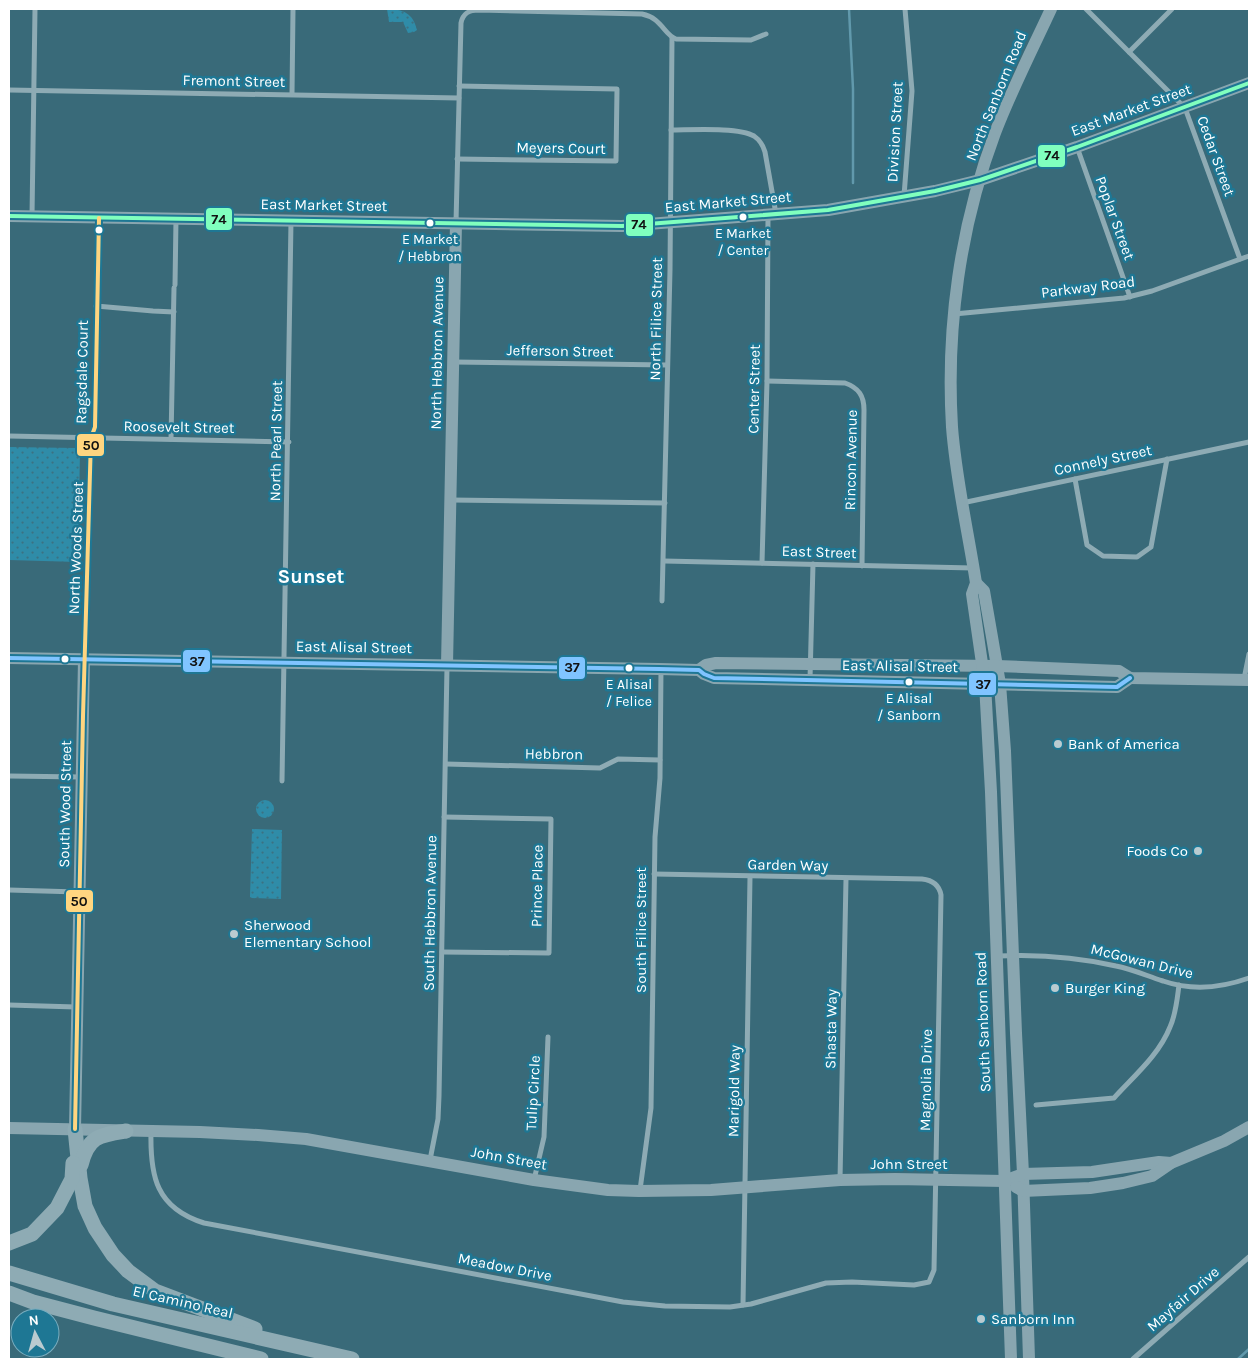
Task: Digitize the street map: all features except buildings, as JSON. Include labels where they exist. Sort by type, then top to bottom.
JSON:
[{"type":"highway","points":[[76,1129],[80,1178],[85,1206],[95,1228],[128,1271],[155,1290],[303,1348]]},
{"type":"highway","points":[[9,1243],[32,1234],[57,1208],[65,1195],[72,1179],[76,1129]]},
{"type":"highway","points":[[80,1178],[83,1158],[92,1141],[100,1136],[126,1131]]},
{"type":"highway","name":"El Camino Real","points":[[9,1273],[113,1304],[352,1359]]},
{"type":"highway","points":[[9,1293],[32,1302],[261,1359]]},
{"type":"main road","name":"North Sanborn Road","points":[[985,684],[972,594],[976,584],[974,568],[961,503],[952,426],[951,351],[953,314],[963,254],[980,180],[996,130],[1051,9]]},
{"type":"main road","name":"East Market Street","points":[[9,216],[622,226],[828,210],[904,197],[980,180],[1185,108],[1249,83]]},
{"type":"main road","name":"North Hebbron Avenue","points":[[447,665],[456,223]]},
{"type":"main road","name":"North Sanborn Road","points":[[976,584],[984,591],[1000,684]]},
{"type":"main road","name":"East Alisal Street","points":[[9,658],[699,670],[706,665],[716,663],[997,666],[1119,671],[1130,678],[1247,680]]},
{"type":"main road","name":"South Wood Street","points":[[76,1129],[84,659]]},
{"type":"main road","name":"East Alisal Street","points":[[699,670],[714,678],[1117,687],[1130,678]]},
{"type":"main road","name":"South Sanborn Road","points":[[985,684],[991,792],[1011,1359]]},
{"type":"main road","points":[[1000,684],[1005,751],[1014,955],[1029,1359]]},
{"type":"main road","name":"John Street","points":[[1004,1181],[1023,1191],[1090,1188],[1123,1183],[1152,1176],[1170,1163],[1224,1141],[1249,1127]]},
{"type":"main road","name":"John Street","points":[[9,1128],[151,1131],[258,1135],[306,1139],[534,1180],[608,1190],[639,1191],[693,1191],[840,1180],[1004,1181],[1023,1174],[1084,1173],[1159,1162],[1170,1163]]},
{"type":"street","points":[[32,217],[35,9]]},
{"type":"street","points":[[292,94],[293,9]]},
{"type":"street","name":"Division Street","points":[[904,197],[912,91],[905,9]]},
{"type":"street","name":"Cedar Street","points":[[1086,9],[1185,108],[1240,259]]},
{"type":"street","points":[[1130,52],[1172,9]]},
{"type":"street","name":"North Hebbron Avenue","points":[[456,223],[461,23],[466,14],[472,10],[479,10],[642,14],[656,19],[672,38]]},
{"type":"street","points":[[672,38],[750,40],[766,34]]},
{"type":"street","name":"North Filice Street","points":[[662,601],[672,38]]},
{"type":"street","name":"Meyers Court","points":[[457,159],[616,161],[617,89],[459,86]]},
{"type":"street","name":"Fremont Street","points":[[9,90],[459,98]]},
{"type":"street","name":"Center Street","points":[[671,130],[742,132],[756,138],[762,144],[765,152],[772,215],[762,563]]},
{"type":"street","name":"Poplar Street","points":[[1076,147],[1130,297]]},
{"type":"street","name":"Ragsdale Court","points":[[91,438],[95,427],[99,218]]},
{"type":"street","points":[[171,439],[176,219]]},
{"type":"street","name":"North Pearl Street","points":[[282,781],[289,442],[291,221]]},
{"type":"street","name":"Parkway Road","points":[[953,314],[1130,297],[1249,256]]},
{"type":"street","name":"Ragsdale Court","points":[[96,306],[153,312],[174,312]]},
{"type":"street","name":"Jefferson Street","points":[[453,362],[667,365]]},
{"type":"street","name":"Rincon Avenue","points":[[767,381],[845,383],[855,388],[862,396],[864,410],[862,566]]},
{"type":"street","name":"Roosevelt Street","points":[[9,436],[289,442]]},
{"type":"street","name":"North Woods Street","points":[[84,659],[91,438]]},
{"type":"street","name":"Connely Street","points":[[961,503],[1249,442]]},
{"type":"street","points":[[1075,479],[1087,545],[1103,556],[1137,557],[1151,547],[1167,459]]},
{"type":"street","points":[[450,500],[665,503]]},
{"type":"street","name":"East Street","points":[[664,561],[974,568]]},
{"type":"street","points":[[810,680],[813,564]]},
{"type":"street","points":[[1247,680],[1249,654]]},
{"type":"street","name":"South Hebbron Avenue","points":[[430,1160],[439,1106],[447,665]]},
{"type":"street","name":"South Filice Street","points":[[639,1191],[651,1108],[654,874],[659,793],[661,669]]},
{"type":"street","name":"Hebbron","points":[[446,764],[600,768],[618,759],[660,760]]},
{"type":"street","points":[[9,776],[82,777]]},
{"type":"street","name":"Prince Place","points":[[442,952],[549,953],[551,819],[444,817]]},
{"type":"street","name":"Garden Way","points":[[654,874],[922,879]]},
{"type":"street","name":"Marigold Way","points":[[743,1305],[750,877]]},
{"type":"street","name":"Shasta Way","points":[[840,1180],[846,878]]},
{"type":"street","name":"Magnolia Drive","points":[[919,1285],[929,1282],[934,1270],[941,895],[940,889],[935,882],[922,879]]},
{"type":"street","points":[[9,890],[80,892]]},
{"type":"street","name":"McGowan Drive","points":[[997,956],[1061,956],[1082,959],[1116,966],[1165,982],[1199,987],[1218,986],[1249,978]]},
{"type":"street","points":[[1036,1105],[1114,1098],[1145,1065],[1162,1043],[1174,1018],[1179,985]]},
{"type":"street","points":[[9,1005],[78,1007]]},
{"type":"street","name":"Tulip Circle","points":[[534,1180],[544,1137],[548,1037]]},
{"type":"street","name":"Meadow Drive","points":[[151,1131],[152,1166],[161,1191],[178,1210],[189,1218],[204,1223],[631,1303],[694,1307],[743,1305],[826,1283],[852,1282],[919,1285]]},
{"type":"street","name":"Mayfair Drive","points":[[1134,1359],[1249,1257]]},
{"type":"shaded area","points":[[387,9],[406,13],[413,20],[417,30],[408,33],[403,22],[389,22]]},
{"type":"shaded area","points":[[9,447],[76,448],[80,450],[78,562],[9,560]]},
{"type":"shaded area","points":[[265,800],[271,803],[274,809],[271,815],[265,818],[259,815],[256,809],[259,803]]},
{"type":"shaded area","points":[[252,829],[282,830],[281,899],[250,897]]},
{"type":"waterway","points":[[849,9],[853,89],[853,183]]},
{"type":"waterway","points":[[1238,1359],[1249,1349]]},
{"type":"transit line","name":"74","points":[[9,216],[622,226],[828,210],[935,191],[980,180],[1077,147],[1249,83]]},
{"type":"transit line","name":"50","points":[[75,1129],[83,716],[91,438],[95,427],[99,218]]},
{"type":"transit line","name":"37","points":[[9,658],[699,670],[714,678],[1117,687],[1130,678]]},
{"type":"place","name":"E Market / Center","points":[[743,217]]},
{"type":"place","name":"E Market / Hebbron","points":[[430,223]]},
{"type":"place","name":"E Alisal / Felice","points":[[629,668]]},
{"type":"place","name":"E Alisal / Sanborn","points":[[909,682]]},
{"type":"place","name":"Bank of America","points":[[1058,744]]},
{"type":"place","name":"Foods Co","points":[[1198,851]]},
{"type":"place","name":"Sherwood Elementary School","points":[[234,934]]},
{"type":"place","name":"Burger King","points":[[1055,988]]},
{"type":"place","name":"Sanborn Inn","points":[[981,1319]]},
{"type":"district","name":"Sunset","points":[[311,576]]}]
